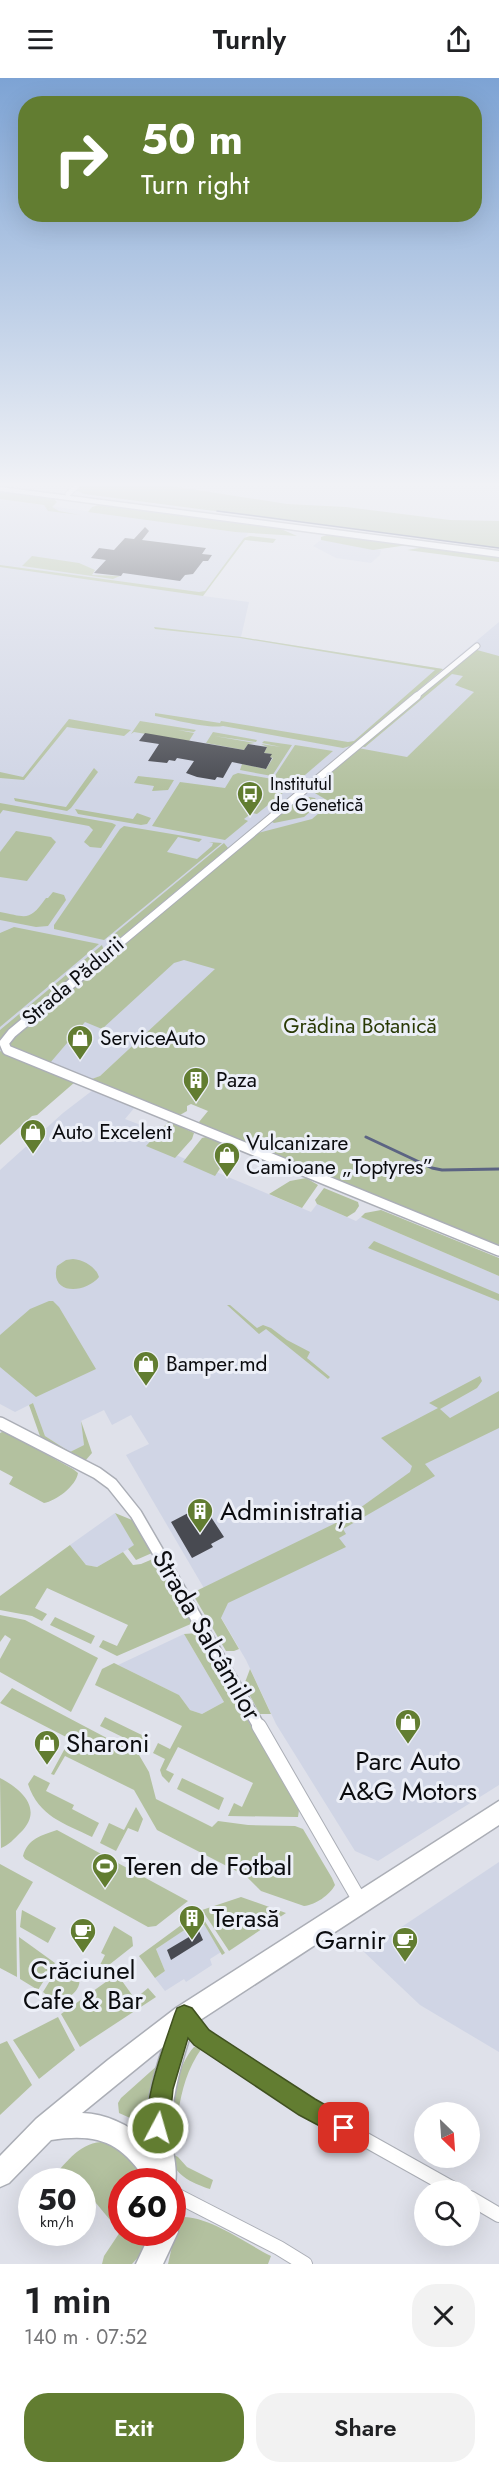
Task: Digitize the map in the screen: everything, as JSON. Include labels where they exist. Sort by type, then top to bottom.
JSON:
[{"type":"main road","points":[[0,2174],[45,2128],[116,2068],[184,2016],[499,1812]]},
{"type":"main road","points":[[161,2168],[158,2128],[162,2089],[184,2016]]},
{"type":"main road","points":[[45,2128],[65,2125],[86,2126],[124,2136],[138,2148],[153,2168]]},
{"type":"main road","points":[[149,2264],[158,2246]]},
{"type":"street","name":"Strada Pădurii","points":[[477,646],[106,953],[12,1033],[4,1043],[7,1050],[38,1064],[499,1251]]},
{"type":"street","name":"Strada Salcâmilor","points":[[0,1423],[80,1466],[93,1469],[117,1489],[136,1514],[360,1901]]},
{"type":"street","points":[[184,2016],[201,2037],[307,2107],[437,2180]]},
{"type":"street","points":[[186,2200],[279,2248],[305,2264]]},
{"type":"street","points":[[480,2204],[499,2215]]},
{"type":"shaded area","points":[[0,587],[209,587],[203,596],[249,602],[241,637],[443,669],[499,622],[499,710],[100,1076],[89,1080],[49,1063],[0,1120]]},
{"type":"shaded area","points":[[93,1090],[135,1107],[125,1119],[159,1132],[150,1144],[311,1212],[317,1204],[356,1221],[361,1217],[499,1276],[499,1785],[378,1861],[355,1851],[276,1724],[246,1660],[126,1455],[149,1444],[131,1415],[112,1425],[104,1410],[81,1421],[84,1445],[70,1452],[45,1436],[33,1403],[15,1412],[0,1404],[0,1170],[63,1113]]},
{"type":"shaded area","points":[[115,1513],[135,1545],[97,1567],[86,1565],[70,1545]]},
{"type":"shaded area","points":[[184,1634],[224,1702],[202,1714],[190,1710],[179,1695],[118,1665]]},
{"type":"shaded area","points":[[499,1862],[499,2052],[420,2005],[364,1952]]},
{"type":"shaded area","points":[[201,1919],[221,1952],[210,1959],[212,1965],[186,1982],[184,1979],[165,1991],[155,1978],[165,1971],[156,1949]]},
{"type":"green space","points":[[140,587],[162,587],[199,592],[210,587],[203,596]]},
{"type":"green space","points":[[154,627],[241,637],[443,669],[354,745],[343,748],[223,726],[190,723],[155,716],[155,713],[220,723],[221,721],[348,742],[354,741],[435,670],[240,638],[155,629]]},
{"type":"green space","name":"Grădina Botanică","points":[[477,650],[499,656],[499,1245],[202,1126],[199,1122],[208,1111],[191,1104],[187,1106],[187,1111],[180,1115],[89,1080],[100,1076],[215,969],[184,960],[174,963],[102,1029],[85,1022],[50,1063],[12,1048],[10,1043],[13,1038],[254,834],[312,819],[326,807],[325,799],[308,789],[358,748],[407,757],[474,692],[455,685],[463,676],[452,674],[365,747],[359,746],[464,658]]},
{"type":"green space","points":[[69,719],[131,730],[124,736],[67,727],[24,780],[0,778],[0,772],[23,777]]},
{"type":"green space","points":[[140,721],[196,730],[194,732],[178,730],[194,733],[189,741],[134,732],[131,734]]},
{"type":"green space","points":[[213,732],[257,740],[256,742],[214,736],[255,743],[248,744],[244,750],[206,743]]},
{"type":"green space","points":[[264,741],[292,745],[272,776],[240,770],[242,764],[266,769],[273,758],[270,757],[271,754],[264,753],[267,747],[261,744],[281,747],[262,743]]},
{"type":"green space","points":[[295,745],[333,751],[298,781],[274,777]]},
{"type":"green space","points":[[94,768],[98,772],[67,811],[15,801],[14,798],[66,807]]},
{"type":"green space","points":[[238,773],[295,783],[257,814],[252,813],[244,819],[248,821],[225,840],[152,826],[180,782],[225,788],[233,775]]},
{"type":"green space","points":[[138,776],[174,780],[168,790],[152,791],[154,786],[134,783]]},
{"type":"green space","points":[[299,798],[315,798],[319,804],[304,817],[274,823],[270,821]]},
{"type":"green space","points":[[0,803],[116,825],[101,848],[90,847],[84,842],[93,830],[89,826],[3,810],[0,814]]},
{"type":"green space","points":[[75,809],[133,819],[137,813],[151,818],[147,824],[141,825],[78,814]]},
{"type":"green space","points":[[124,826],[202,839],[199,842],[178,837],[167,852],[197,859],[212,846],[213,843],[209,842],[222,843],[104,940],[54,929],[54,925]]},
{"type":"green space","points":[[16,831],[51,837],[56,842],[27,881],[0,877],[0,852]]},
{"type":"green space","points":[[224,843],[228,848],[121,937],[107,940]]},
{"type":"green space","points":[[53,892],[64,895],[66,900],[48,926],[36,927],[0,920],[0,912],[22,916],[31,914]]},
{"type":"green space","points":[[14,927],[99,944],[0,1027],[0,933]]},
{"type":"green space","points":[[102,945],[104,951],[0,1039],[0,1030]]},
{"type":"green space","points":[[0,1051],[75,1082],[0,1145]]},
{"type":"green space","points":[[169,1121],[194,1133],[192,1139],[175,1158],[146,1146]]},
{"type":"green space","points":[[206,1137],[228,1145],[231,1152],[215,1176],[183,1162],[202,1138]]},
{"type":"green space","points":[[306,1178],[318,1185],[302,1208],[269,1194],[290,1181]]},
{"type":"green space","points":[[324,1188],[358,1202],[359,1206],[347,1217],[317,1204],[315,1200]]},
{"type":"green space","points":[[381,1210],[499,1258],[499,1276],[361,1217],[365,1213]]},
{"type":"green space","points":[[374,1241],[499,1294],[499,1301],[368,1248]]},
{"type":"green space","points":[[73,1259],[89,1265],[99,1277],[85,1287],[70,1289],[63,1287],[56,1275],[57,1266],[66,1260]]},
{"type":"green space","points":[[53,1301],[59,1307],[96,1369],[36,1397],[0,1367],[0,1335],[30,1309]]},
{"type":"green space","points":[[227,1305],[230,1305],[257,1328],[263,1325],[271,1328],[287,1340],[310,1352],[307,1358],[330,1377],[328,1379],[266,1329],[259,1334]]},
{"type":"green space","points":[[480,1376],[482,1381],[477,1388],[440,1409],[450,1418],[499,1391],[499,1428],[425,1464],[435,1476],[343,1529],[346,1534],[339,1538],[346,1547],[228,1603],[221,1618],[239,1649],[226,1651],[192,1593],[346,1518],[410,1472],[412,1466],[381,1438],[438,1408],[429,1403]]},
{"type":"green space","points":[[33,1403],[45,1436],[70,1452],[84,1445],[81,1421],[92,1453],[85,1461],[41,1439],[29,1405]]},
{"type":"green space","points":[[0,1433],[8,1433],[73,1469],[78,1473],[74,1483],[60,1496],[44,1503],[9,1484],[13,1477],[0,1470]]},
{"type":"green space","points":[[115,1513],[132,1520],[152,1553],[136,1560],[128,1549],[134,1545]]},
{"type":"green space","points":[[70,1545],[86,1565],[97,1567],[123,1552],[133,1565],[155,1558],[193,1623],[117,1656],[99,1647],[103,1640],[117,1646],[128,1625],[47,1588],[35,1608],[47,1614],[42,1621],[32,1616],[0,1610],[0,1596]]},
{"type":"green space","points":[[0,1615],[25,1620],[98,1658],[71,1712],[0,1672],[0,1659],[11,1639],[5,1635],[0,1642]]},
{"type":"green space","points":[[55,1617],[95,1636],[91,1644],[50,1625]]},
{"type":"green space","points":[[198,1633],[299,1810],[298,1817],[228,1816],[234,1803],[242,1807],[253,1783],[178,1747],[166,1770],[174,1774],[169,1783],[160,1770],[165,1759],[153,1753],[158,1743],[170,1749],[182,1726],[95,1685],[102,1669],[114,1663],[179,1695],[190,1710],[202,1714],[224,1702],[184,1634]]},
{"type":"green space","points":[[250,1669],[271,1714],[260,1714],[244,1685]]},
{"type":"green space","points":[[12,1688],[139,1755],[149,1772],[156,1799],[212,1827],[218,1821],[248,1825],[295,1826],[303,1829],[335,1885],[322,1899],[304,1906],[261,1891],[246,1876],[157,1830],[134,1790],[65,1756],[54,1775],[51,1774],[70,1739],[0,1703]]},
{"type":"green space","points":[[105,1717],[148,1738],[143,1747],[100,1726]]},
{"type":"green space","points":[[34,1775],[50,1783],[46,1791],[74,1805],[72,1809],[99,1823],[92,1837],[62,1823],[46,1812],[28,1784]]},
{"type":"green space","points":[[0,1778],[23,1795],[30,1809],[27,1825],[11,1842],[1,1848]]},
{"type":"green space","points":[[182,1778],[224,1798],[219,1810],[177,1789]]},
{"type":"green space","points":[[136,1807],[143,1819],[138,1832],[128,1828],[116,1851],[100,1843],[109,1823],[124,1830]]},
{"type":"green space","points":[[57,1830],[188,1901],[156,1926],[148,1927],[25,1859],[23,1856],[25,1850],[32,1841]]},
{"type":"green space","points":[[0,1864],[33,1882],[16,1911],[17,1977],[0,1968]]},
{"type":"green space","points":[[241,1897],[286,1913],[229,1951],[202,1910]]},
{"type":"green space","points":[[22,1910],[56,1928],[48,1943],[20,1927]]},
{"type":"green space","points":[[199,1912],[225,1953],[222,1955],[201,1919],[156,1949],[165,1971],[155,1978],[139,1956]]},
{"type":"green space","points":[[114,1926],[132,1937],[133,1946],[100,1972],[97,1971],[105,1955],[101,1953]]},
{"type":"green space","points":[[19,1937],[55,1963],[38,1990],[20,1979]]},
{"type":"green space","points":[[59,1966],[79,1979],[79,1983],[76,1991],[69,1997],[56,2000],[43,1992]]},
{"type":"green space","points":[[117,1974],[135,1999],[148,1988],[156,1997],[80,2047],[61,2014]]},
{"type":"green space","points":[[58,2017],[75,2050],[39,2079],[13,2040]]},
{"type":"green space","points":[[7,2041],[32,2085],[0,2115],[0,2044]]},
{"type":"green space","points":[[194,2047],[202,2048],[186,2080],[176,2126],[170,2135],[171,2114],[178,2076]]},
{"type":"green space","points":[[159,2064],[148,2126],[119,2113],[118,2103],[121,2098]]},
{"type":"green space","points":[[101,2142],[109,2144],[128,2156],[138,2168],[108,2168],[108,2218],[96,2203],[96,2168],[61,2168],[78,2151]]},
{"type":"green space","points":[[174,2155],[187,2167],[213,2180],[210,2189],[186,2178],[186,2168],[175,2168]]},
{"type":"green space","points":[[186,2217],[218,2227],[271,2256],[268,2264],[168,2264],[172,2246],[186,2246]]},
{"type":"green space","points":[[111,2246],[144,2246],[142,2253],[132,2264],[102,2264]]},
{"type":"building","points":[[145,733],[244,750],[248,744],[267,747],[264,753],[272,754],[270,757],[272,758],[266,769],[232,762],[223,778],[217,777],[215,780],[197,777],[186,773],[194,761],[177,758],[167,763],[148,761],[159,744],[139,741]]},
{"type":"building","name":"Administrația","points":[[192,1511],[199,1523],[211,1517],[224,1537],[211,1544],[213,1547],[192,1558],[171,1522]]},
{"type":"building","points":[[199,1931],[203,1940],[171,1960],[167,1950]]},
{"type":"waterway","points":[[366,1137],[432,1168],[442,1170],[499,1169]]},
{"type":"place","name":"Institutul de Genetică","points":[[250,817]]},
{"type":"place","name":"ServiceAuto","points":[[80,1061]]},
{"type":"place","name":"Paza","points":[[196,1103]]},
{"type":"place","name":"Auto Excelent","points":[[33,1155]]},
{"type":"place","name":"Vulcanizare Camioane „Toptyres”","points":[[227,1178]]},
{"type":"place","name":"Bamper.md","points":[[146,1387]]},
{"type":"place","name":"Administrația","points":[[200,1534]]},
{"type":"place","name":"Parc Auto A&G Motors","points":[[408,1745]]},
{"type":"place","name":"Sharoni","points":[[47,1766]]},
{"type":"place","name":"Teren de Fotbal","points":[[105,1889]]},
{"type":"place","name":"Terasă","points":[[192,1941]]},
{"type":"place","name":"Crăciunel Cafe & Bar","points":[[83,1954]]},
{"type":"place","name":"Garnir","points":[[405,1963]]},
{"type":"route","points":[[158,2128],[162,2089],[184,2016],[201,2037],[307,2107],[344,2128]]}]
